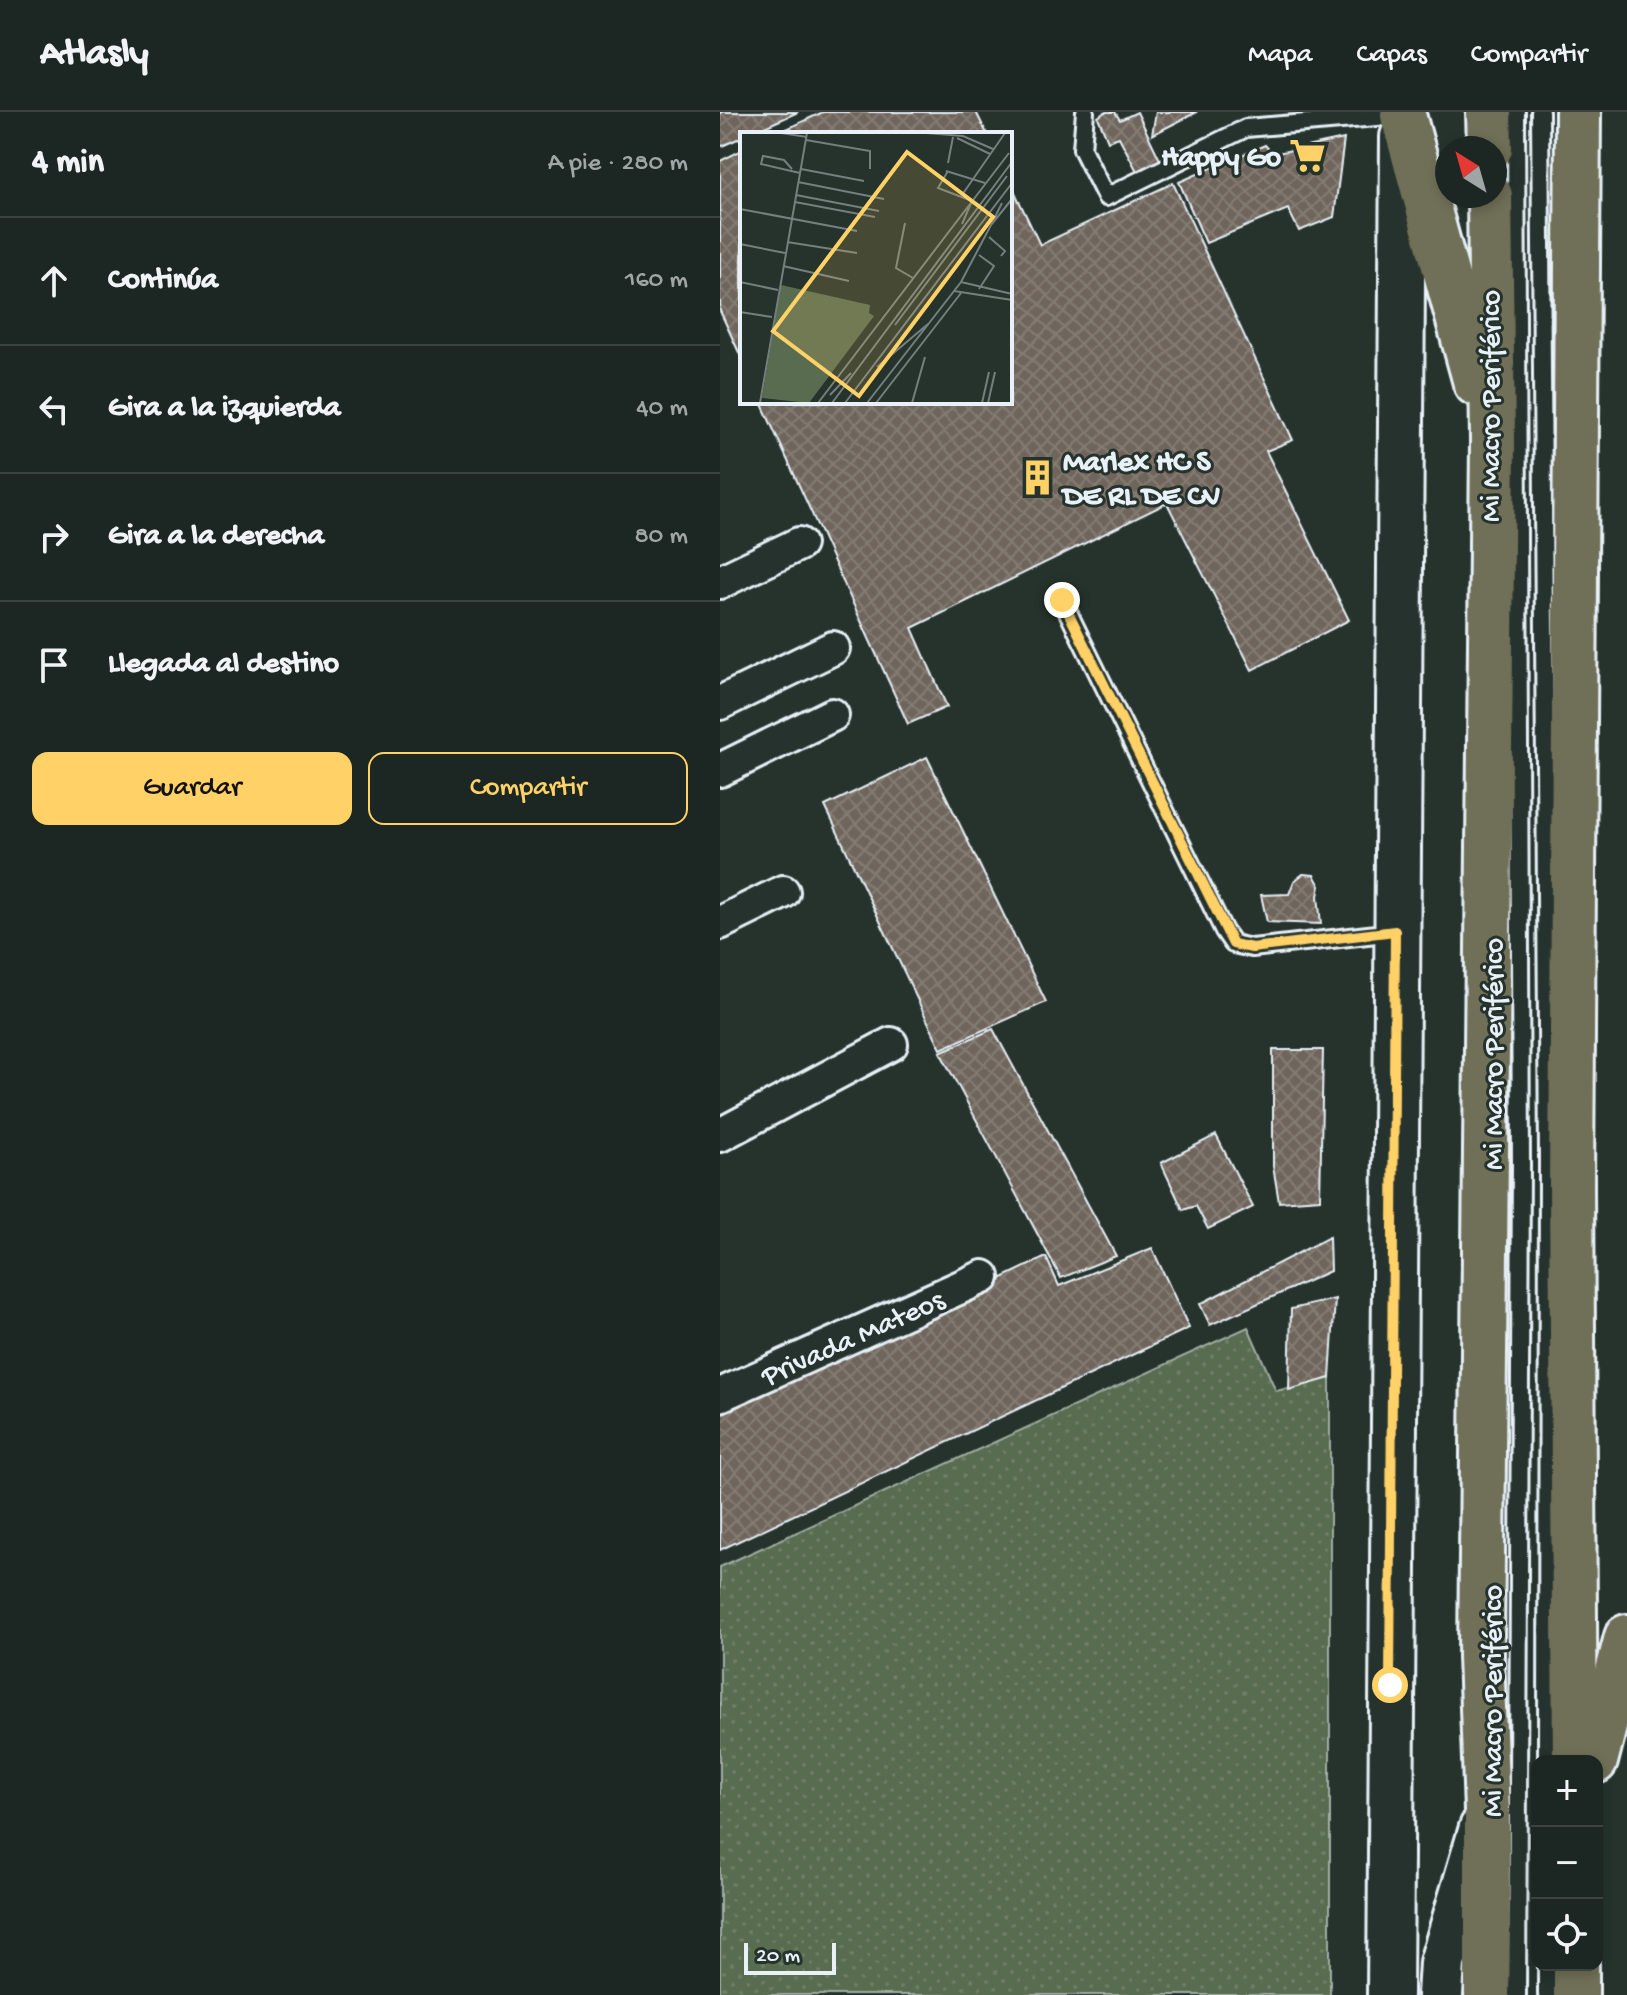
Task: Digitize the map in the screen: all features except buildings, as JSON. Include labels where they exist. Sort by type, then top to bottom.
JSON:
[{"type":"highway","points":[[1489,112],[1490,136]]},
{"type":"highway","points":[[1575,1755],[1571,1171],[1578,112]]},
{"type":"highway","points":[[1403,114],[1493,443]]},
{"type":"highway","points":[[1487,1995],[1487,1811],[1481,1640],[1493,443],[1490,208]]},
{"type":"highway","points":[[1597,1755],[1627,1637]]},
{"type":"highway","points":[[1576,1971],[1576,1995]]},
{"type":"main road","points":[[1390,1995],[1403,114]]},
{"type":"main road","points":[[1440,1995],[1442,1963],[1487,1811]]},
{"type":"street","points":[[720,582],[799,544]]},
{"type":"street","points":[[720,703],[833,648]]},
{"type":"street","points":[[720,770],[832,715]]},
{"type":"street","points":[[720,923],[783,892]]},
{"type":"street","points":[[720,1135],[891,1044]]},
{"type":"street","name":"Privada Mateos","points":[[720,1395],[983,1277]]},
{"type":"lane","points":[[1085,112],[1082,149],[1106,197],[1246,120],[1403,114]]},
{"type":"lane","name":"Mi Macro Periférico","points":[[1516,112],[1521,1148],[1517,1995]]},
{"type":"lane","name":"Mi Macro Periférico","points":[[1540,112],[1548,1139],[1547,1755]]},
{"type":"lane","points":[[1062,600],[1233,944],[1252,948],[1395,931]]},
{"type":"lane","points":[[1547,1971],[1547,1995]]},
{"type":"green space","points":[[1248,1327],[1276,1391],[1330,1378],[1330,1995],[720,1995],[720,1567]]},
{"type":"place","name":"Happy Go","points":[[1307,155]]},
{"type":"place","name":"Marlex HC S DE RL DE CV","points":[[1037,477]]},
{"type":"route","points":[[1062,600],[1233,944],[1252,948],[1395,931],[1390,1685]]}]
